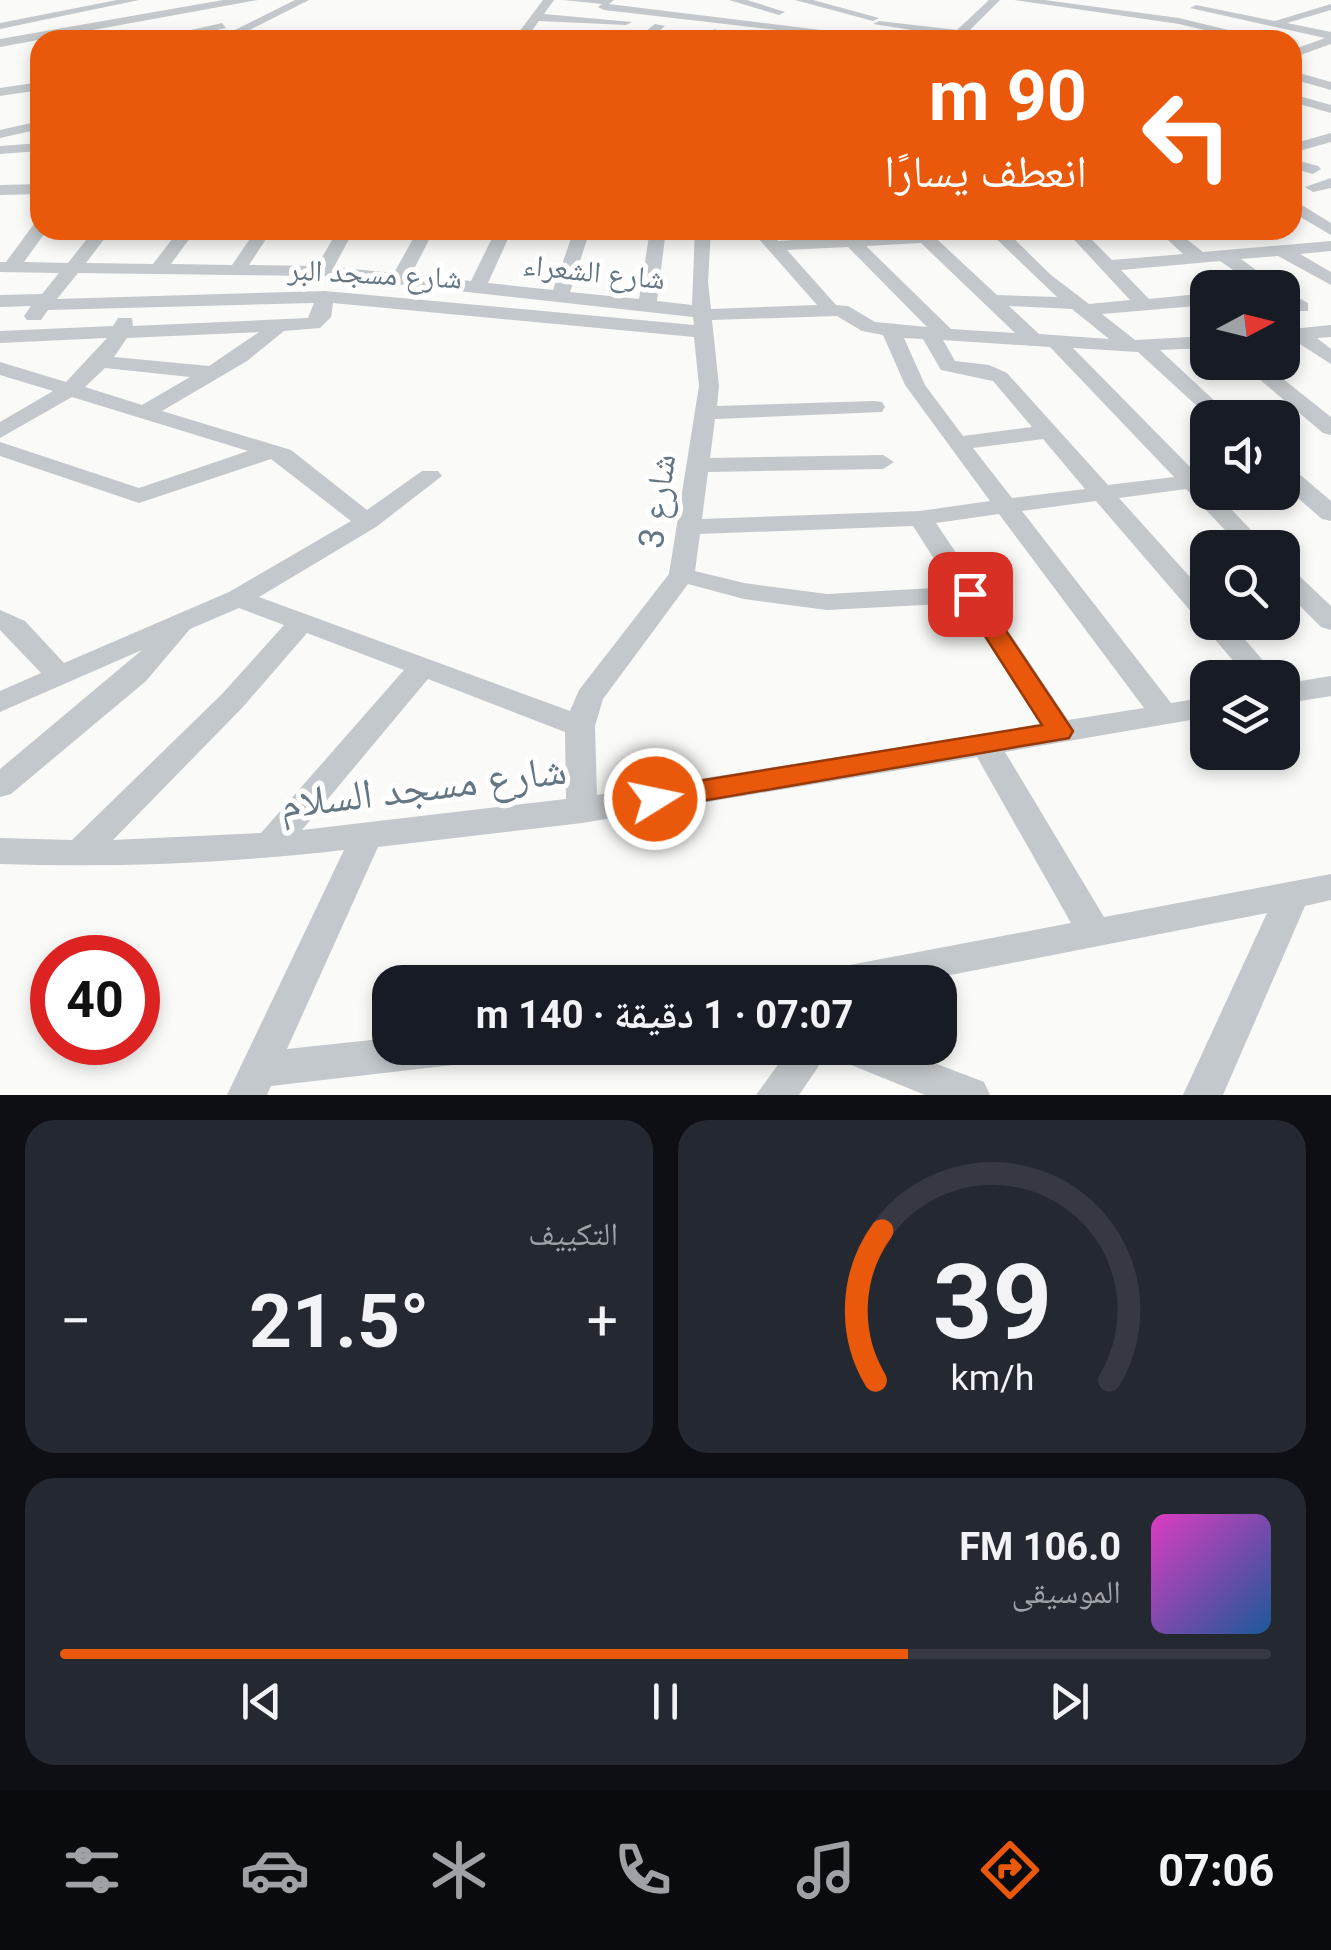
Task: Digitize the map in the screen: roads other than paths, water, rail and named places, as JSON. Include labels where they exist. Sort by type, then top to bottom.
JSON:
[{"type":"street","points":[[39,4],[60,0],[80,10]]},
{"type":"street","points":[[0,26],[134,0]]},
{"type":"street","points":[[165,0],[217,30]]},
{"type":"street","points":[[77,30],[180,8],[253,0]]},
{"type":"street","points":[[242,30],[304,0]]},
{"type":"street","points":[[526,30],[549,0]]},
{"type":"street","points":[[568,0],[798,30]]},
{"type":"street","points":[[734,0],[760,10]]},
{"type":"street","points":[[800,0],[876,14],[932,30]]},
{"type":"street","points":[[962,30],[996,0]]},
{"type":"street","points":[[1019,0],[1066,3],[1199,30]]},
{"type":"street","points":[[1124,14],[1148,0]]},
{"type":"street","points":[[1310,0],[1331,5]]},
{"type":"street","points":[[594,25],[608,3]]},
{"type":"street","points":[[706,4],[781,13],[876,14],[970,21]]},
{"type":"street","points":[[758,24],[781,13],[819,4]]},
{"type":"street","points":[[1175,26],[1201,4],[1331,38]]},
{"type":"street","points":[[1260,30],[1331,5]]},
{"type":"street","points":[[1272,7],[1331,19]]},
{"type":"street","points":[[859,30],[876,14]]},
{"type":"street","points":[[536,17],[678,30]]},
{"type":"street","points":[[108,23],[123,30]]},
{"type":"street","points":[[654,30],[659,26]]},
{"type":"street","points":[[1302,48],[1331,38]]},
{"type":"street","points":[[0,43],[30,40]]},
{"type":"street","points":[[1302,51],[1331,56]]},
{"type":"street","points":[[1302,76],[1331,68]]},
{"type":"street","points":[[0,92],[30,87]]},
{"type":"street","points":[[1302,101],[1331,110]]},
{"type":"street","points":[[1312,116],[1331,110]]},
{"type":"street","points":[[2,141],[30,129]]},
{"type":"street","points":[[1302,147],[1331,138]]},
{"type":"street","points":[[2,141],[30,145]]},
{"type":"street","points":[[1302,149],[1331,154]]},
{"type":"street","points":[[1302,170],[1331,183]]},
{"type":"street","points":[[0,190],[30,189]]},
{"type":"street","points":[[1302,209],[1331,209]]},
{"type":"street","points":[[1302,211],[1331,230]]},
{"type":"street","points":[[6,266],[30,239]]},
{"type":"street","points":[[94,240],[42,302],[4,369],[271,451],[300,466],[367,522]]},
{"type":"street","points":[[159,267],[180,240]]},
{"type":"street","points":[[238,268],[257,240]]},
{"type":"street","points":[[323,271],[340,240]]},
{"type":"street","points":[[401,278],[421,240]]},
{"type":"street","points":[[478,286],[499,240]]},
{"type":"street","points":[[559,299],[579,240]]},
{"type":"street","points":[[648,307],[657,240]]},
{"type":"street","name":"شارع 3","points":[[582,811],[580,726],[589,697],[605,671],[682,575],[710,386],[700,282],[702,240]]},
{"type":"street","points":[[768,240],[831,310]]},
{"type":"street","points":[[773,246],[817,240]]},
{"type":"street","points":[[850,240],[938,334],[948,366],[996,374],[1190,593]]},
{"type":"street","points":[[926,240],[1190,473]]},
{"type":"street","points":[[1005,240],[1044,279],[1137,346],[1202,400]]},
{"type":"street","points":[[1083,240],[1145,305]]},
{"type":"street","points":[[1178,240],[1199,258]]},
{"type":"street","points":[[1262,240],[1331,280]]},
{"type":"street","points":[[1108,266],[1331,246]]},
{"type":"street","points":[[1224,256],[1245,270]]},
{"type":"street","name":"شارع الشعراء","points":[[6,266],[323,271],[648,307],[704,320]]},
{"type":"street","points":[[0,337],[280,326],[319,321],[325,297]]},
{"type":"street","name":"شارع مسجد البر","points":[[0,301],[133,304],[325,297],[704,320]]},
{"type":"street","points":[[991,300],[1081,308],[1190,301]]},
{"type":"street","points":[[0,431],[71,391],[101,362],[121,332],[133,304]]},
{"type":"street","points":[[704,320],[831,310],[850,312],[869,327],[891,331],[1137,346],[1190,343]]},
{"type":"street","points":[[141,414],[213,373],[280,326]]},
{"type":"street","points":[[891,331],[916,386],[1164,714]]},
{"type":"street","points":[[1300,334],[1331,331]]},
{"type":"street","points":[[1300,340],[1331,358]]},
{"type":"street","points":[[101,362],[213,373]]},
{"type":"street","points":[[1271,380],[1331,428]]},
{"type":"street","points":[[705,414],[874,406]]},
{"type":"street","points":[[958,443],[1048,432]]},
{"type":"street","points":[[0,450],[140,496],[271,451]]},
{"type":"street","points":[[698,465],[883,462]]},
{"type":"street","points":[[0,702],[238,598],[367,522],[430,476]]},
{"type":"street","points":[[689,528],[920,518],[1190,481]]},
{"type":"street","points":[[1300,487],[1331,514]]},
{"type":"street","points":[[1224,510],[1241,530]]},
{"type":"street","points":[[920,518],[1060,731]]},
{"type":"street","points":[[682,575],[744,592],[827,602],[970,594]]},
{"type":"street","points":[[1300,591],[1331,621]]},
{"type":"street","points":[[238,598],[580,726]]},
{"type":"street","points":[[78,855],[258,675],[302,622]]},
{"type":"street","points":[[5,626],[60,676]]},
{"type":"street","points":[[0,786],[136,674],[180,626]]},
{"type":"street","points":[[1231,640],[1248,660]]},
{"type":"street","points":[[267,848],[423,667]]},
{"type":"street","points":[[1308,690],[1331,711]]},
{"type":"street","name":"شارع مسجد السلام","points":[[0,851],[78,855],[267,848],[582,811],[1190,710]]},
{"type":"street","points":[[984,744],[1095,933]]},
{"type":"street","points":[[253,1083],[367,836]]},
{"type":"street","points":[[928,965],[1331,887]]},
{"type":"street","points":[[1203,1095],[1293,894]]},
{"type":"street","points":[[253,1083],[372,1062]]},
{"type":"street","points":[[776,1095],[799,1065]]},
{"type":"street","points":[[895,1065],[970,1095]]}]
